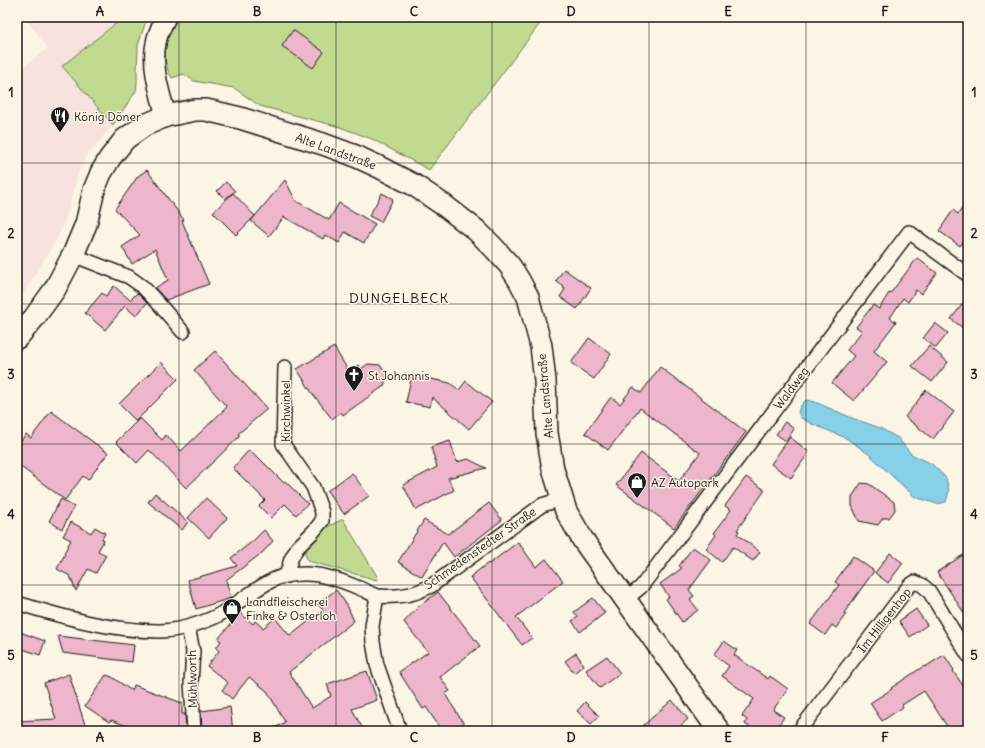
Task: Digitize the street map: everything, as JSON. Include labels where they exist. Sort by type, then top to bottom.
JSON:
[{"type":"main road","name":"Alte Landstraße","points":[[17,338],[55,289],[73,255],[86,224],[96,184],[101,173],[110,158],[125,139],[145,125],[166,116],[195,110],[206,110],[240,118],[353,155],[414,186],[445,206],[476,230],[510,266],[528,297],[540,346],[545,381],[547,433],[552,469],[562,499]]},
{"type":"main road","points":[[562,499],[566,511],[582,540],[720,731]]},
{"type":"street","points":[[166,17],[156,42],[154,59],[166,116]]},
{"type":"street","name":"Waldweg","points":[[625,600],[641,587],[909,232],[968,275]]},
{"type":"street","points":[[73,255],[129,277],[142,287],[159,304],[183,332]]},
{"type":"street","name":"Kirchwinkel","points":[[285,367],[283,444],[313,487],[322,512],[322,521],[297,548],[286,576]]},
{"type":"street","name":"Schmedenstedter Straße","points":[[17,604],[70,619],[95,624],[161,631],[188,627],[216,616],[271,581],[286,576],[304,574],[322,576],[334,579],[377,596],[394,596],[413,593],[431,586],[542,505],[562,499]]},
{"type":"street","name":"Im Hilligenhop","points":[[799,731],[909,586],[915,582],[922,585],[929,592],[968,655]]},
{"type":"street","points":[[377,596],[372,626],[373,642],[377,665],[400,731]]},
{"type":"street","name":"Mühlworth","points":[[188,627],[193,651],[191,683],[194,731]]},
{"type":"shaded area","points":[[24,17],[124,17],[62,66],[113,125],[87,155],[78,174],[65,222],[57,239],[17,305],[17,72],[48,48]]},
{"type":"green space","points":[[124,17],[149,17],[145,24],[138,46],[136,91],[113,125],[62,66]]},
{"type":"green space","points":[[178,17],[545,17],[429,170],[372,139],[340,127],[260,106],[234,88],[194,81],[184,74],[172,78],[166,63],[165,48],[169,34]]},
{"type":"green space","points":[[343,519],[378,578],[377,580],[308,561],[305,554],[307,546],[323,529]]},
{"type":"water","points":[[806,400],[815,402],[880,428],[898,438],[911,454],[932,464],[946,478],[949,491],[946,502],[937,504],[915,497],[870,455],[846,438],[801,418],[798,412],[801,405]]},
{"type":"building","points":[[293,30],[324,52],[313,68],[282,46]]},
{"type":"building","points":[[147,170],[184,220],[182,221],[209,284],[166,300],[155,288],[168,280],[155,249],[132,264],[122,247],[140,235],[115,209],[138,176]]},
{"type":"building","points":[[285,180],[296,201],[329,220],[339,203],[375,224],[364,243],[345,232],[339,243],[325,235],[323,239],[284,217],[269,236],[251,221]]},
{"type":"building","points":[[226,182],[235,191],[225,199],[217,191]]},
{"type":"building","points":[[233,193],[255,216],[236,235],[213,212]]},
{"type":"building","points":[[382,193],[393,199],[381,222],[369,216]]},
{"type":"building","points":[[968,200],[968,235],[960,246],[939,231],[953,210],[958,214]]},
{"type":"building","points":[[917,258],[937,273],[921,294],[916,290],[908,302],[903,298],[890,318],[896,322],[874,351],[887,362],[854,401],[832,383],[854,356],[847,350],[862,331],[856,327],[873,305],[879,309],[889,293],[890,294]]},
{"type":"building","points":[[564,269],[591,288],[577,309],[560,297],[565,289],[556,281]]},
{"type":"building","points":[[114,286],[130,300],[137,293],[147,303],[136,316],[125,306],[105,330],[85,313],[102,293],[106,296]]},
{"type":"building","points":[[968,297],[968,332],[951,319]]},
{"type":"building","points":[[935,323],[948,333],[936,348],[923,338]]},
{"type":"building","points":[[589,338],[611,354],[594,379],[571,363]]},
{"type":"building","points":[[929,346],[948,362],[932,382],[912,366]]},
{"type":"building","points":[[334,347],[349,372],[358,365],[361,369],[368,364],[380,365],[387,374],[384,386],[343,415],[341,412],[332,419],[310,390],[297,369]]},
{"type":"building","points":[[215,351],[267,409],[238,434],[240,436],[186,488],[149,450],[137,463],[116,442],[140,418],[162,440],[166,435],[181,451],[227,407],[194,370]]},
{"type":"building","points":[[161,362],[178,379],[136,421],[119,404]]},
{"type":"building","points":[[660,367],[746,432],[674,528],[616,485],[641,453],[679,481],[700,453],[640,408],[608,450],[585,433],[611,397],[620,404],[633,387],[641,393]]},
{"type":"building","points":[[404,373],[450,383],[459,390],[466,381],[492,402],[469,429],[432,397],[430,407],[406,402],[411,379]]},
{"type":"building","points":[[926,390],[954,412],[933,439],[905,417]]},
{"type":"building","points":[[51,411],[108,453],[88,480],[83,476],[65,500],[17,464],[17,446],[26,434],[31,438]]},
{"type":"building","points":[[785,422],[794,429],[786,441],[776,434]]},
{"type":"building","points":[[790,437],[809,452],[791,478],[771,464]]},
{"type":"building","points":[[450,441],[457,462],[468,459],[486,468],[448,478],[454,490],[416,510],[403,485],[437,467],[431,447]]},
{"type":"building","points":[[249,450],[283,482],[285,481],[308,504],[296,515],[285,504],[271,518],[259,506],[265,500],[233,468]]},
{"type":"building","points":[[352,473],[369,496],[344,514],[327,491]]},
{"type":"building","points":[[746,477],[765,490],[737,530],[739,531],[737,534],[760,552],[753,561],[733,547],[722,562],[706,549],[716,535],[714,533],[731,510],[725,506]]},
{"type":"building","points":[[861,483],[869,484],[894,502],[895,510],[889,518],[883,518],[878,525],[859,521],[852,506],[852,497]]},
{"type":"building","points":[[155,493],[188,522],[182,530],[148,502]]},
{"type":"building","points":[[206,498],[227,518],[209,538],[188,518]]},
{"type":"building","points":[[61,499],[74,507],[62,529],[49,521]]},
{"type":"building","points":[[489,503],[502,520],[454,557],[443,542],[422,577],[398,562],[424,520],[448,534]]},
{"type":"building","points":[[71,522],[91,533],[95,527],[105,533],[102,539],[104,540],[98,551],[106,555],[96,573],[88,569],[76,591],[70,576],[57,569],[71,540],[63,536]]},
{"type":"building","points":[[264,530],[273,541],[262,553],[226,580],[231,597],[196,609],[188,580],[237,566],[231,558],[253,541]]},
{"type":"building","points":[[518,542],[536,567],[546,559],[563,581],[516,617],[532,638],[522,645],[470,577]]},
{"type":"building","points":[[693,547],[711,560],[689,590],[694,596],[690,599],[698,610],[682,622],[666,599],[669,597],[660,584],[682,568],[679,566]]},
{"type":"building","points":[[890,553],[903,563],[888,583],[875,573]]},
{"type":"building","points":[[963,555],[968,562],[968,619],[937,572]]},
{"type":"building","points":[[853,556],[874,571],[844,613],[846,614],[836,628],[832,625],[825,635],[810,624],[839,585],[835,582]]},
{"type":"building","points":[[336,590],[347,605],[354,621],[289,672],[312,708],[331,696],[327,684],[367,671],[377,700],[352,709],[364,731],[270,731],[285,722],[267,691],[249,677],[232,699],[222,690],[228,683],[207,666],[219,651],[216,648],[221,641],[218,639],[240,613],[253,624],[255,621],[263,628],[275,618],[290,636],[323,610],[317,604]]},
{"type":"building","points":[[438,592],[480,646],[440,677],[450,691],[445,694],[464,724],[453,731],[442,731],[426,707],[423,709],[399,672],[428,652],[404,622],[418,607]]},
{"type":"building","points":[[593,598],[605,613],[580,632],[572,621],[578,617],[574,612]]},
{"type":"building","points":[[916,609],[927,625],[910,637],[899,621]]},
{"type":"building","points":[[17,631],[45,641],[40,655],[17,647]]},
{"type":"building","points":[[58,636],[134,645],[132,662],[63,653]]},
{"type":"building","points":[[724,641],[737,650],[734,655],[768,679],[770,676],[788,689],[773,710],[784,717],[776,729],[770,725],[765,731],[755,731],[745,724],[747,720],[742,716],[754,699],[722,676],[729,666],[714,655]]},
{"type":"building","points":[[576,653],[584,665],[574,673],[565,661]]},
{"type":"building","points":[[944,655],[968,693],[968,731],[950,731],[924,691],[902,705],[903,707],[882,721],[870,703],[924,666],[925,667]]},
{"type":"building","points":[[607,656],[620,673],[600,688],[586,670]]},
{"type":"building","points":[[69,674],[87,731],[17,731],[17,721],[56,719],[44,683]]},
{"type":"building","points":[[106,675],[112,677],[132,691],[134,685],[182,703],[182,714],[185,714],[186,731],[140,731],[111,720],[109,722],[85,706]]},
{"type":"building","points":[[672,700],[688,719],[675,731],[637,731]]},
{"type":"building","points":[[585,702],[599,716],[591,724],[577,711]]},
{"type":"building","points":[[230,707],[233,731],[202,731],[201,711]]},
{"type":"place","name":"König Döner","points":[[60,133]]},
{"type":"place","name":"St.Johannis","points":[[354,392]]},
{"type":"place","name":"AZ Autopark","points":[[637,499]]},
{"type":"place","name":"Landfleischerei Finke & Osterloh","points":[[232,625]]},
{"type":"district","name":"DUNGELBECK","points":[[399,298]]}]
